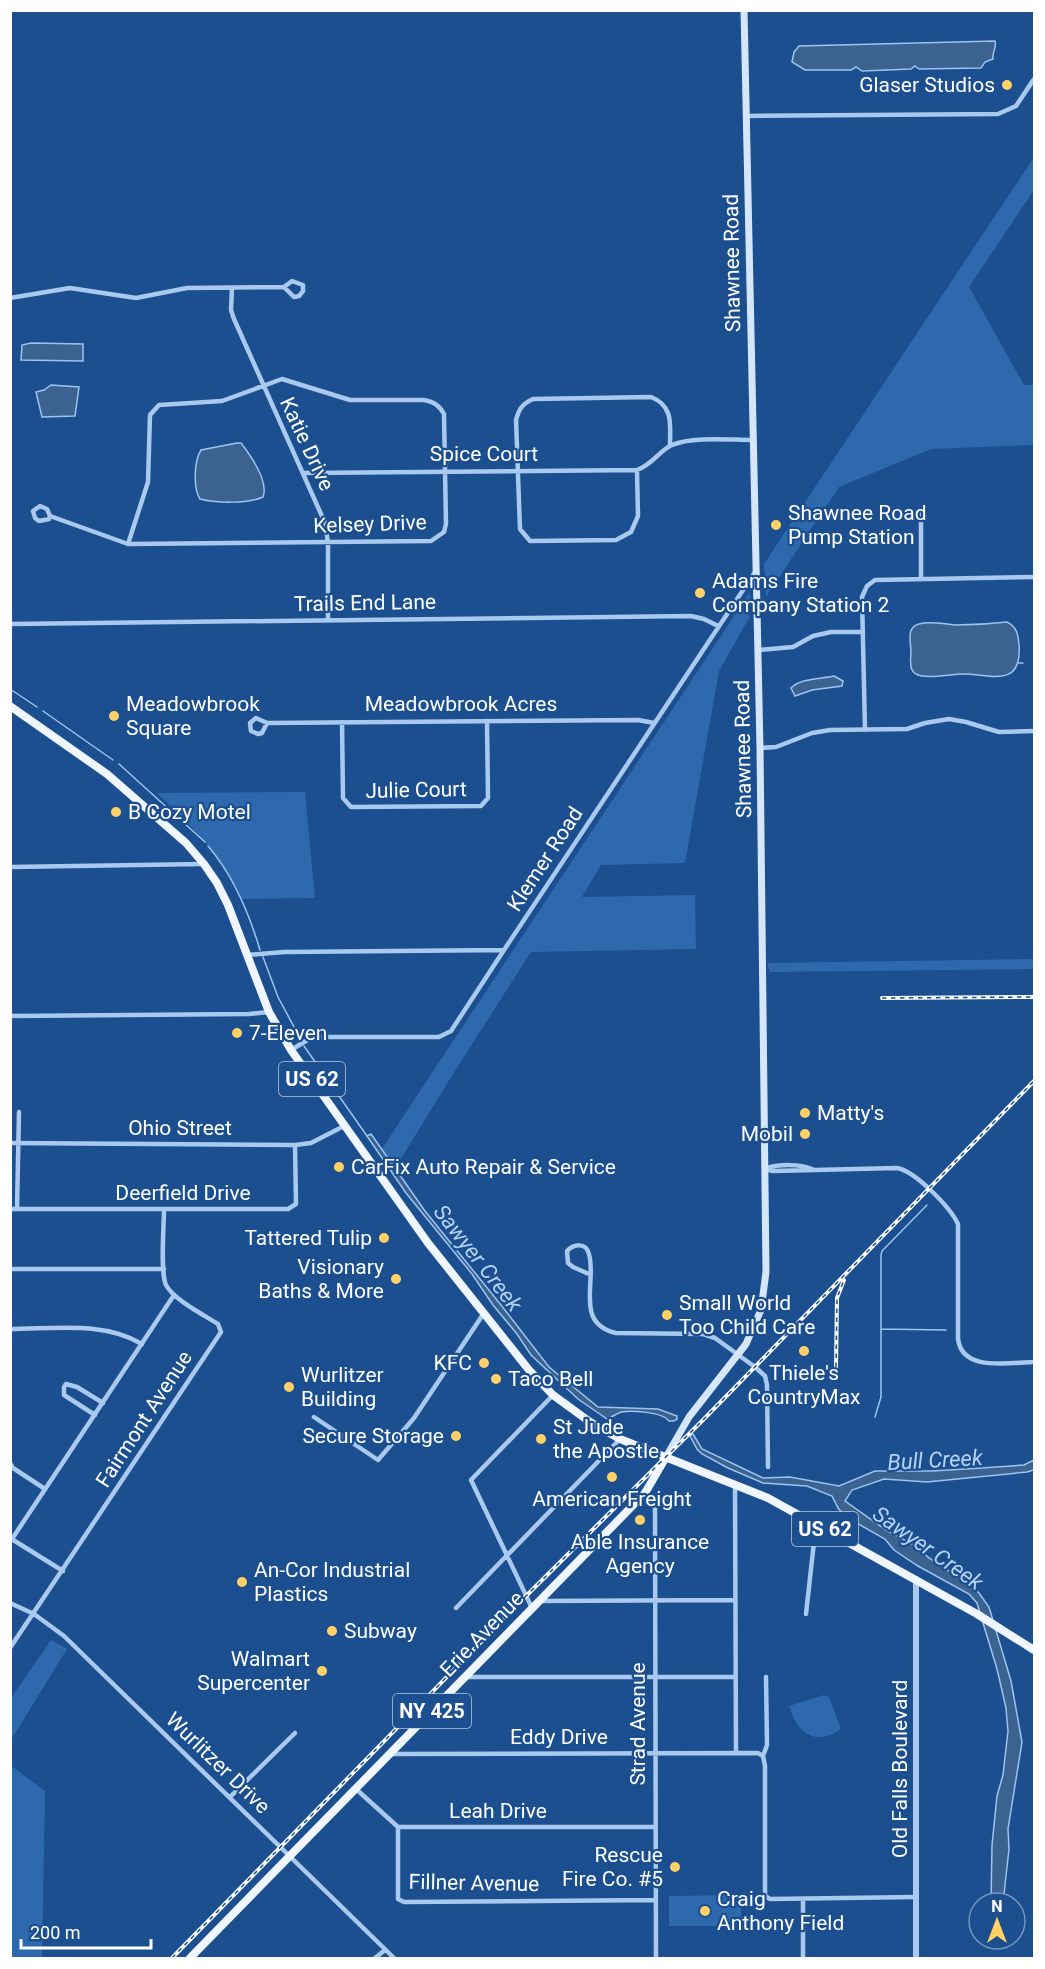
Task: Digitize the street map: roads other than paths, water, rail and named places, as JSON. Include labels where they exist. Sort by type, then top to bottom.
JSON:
[{"type":"main road","name":"Shawnee Road","points":[[666,1457],[689,1417],[739,1355],[758,1321],[765,1287],[760,748],[744,10]]},
{"type":"main road","name":"US 62","points":[[10,706],[107,774],[186,843],[204,864],[228,905],[269,1012],[291,1050],[413,1224],[529,1370],[553,1395],[590,1422],[620,1439],[768,1498],[916,1579],[1035,1650]]},
{"type":"main road","name":"Erie Avenue","points":[[190,1959],[645,1493],[666,1457]]},
{"type":"street","points":[[746,116],[998,114],[1016,106],[1035,79]]},
{"type":"street","points":[[10,298],[70,288],[136,298],[187,288],[284,286]]},
{"type":"street","name":"Katie Drive","points":[[232,288],[231,310],[262,385],[325,523],[328,543],[328,619]]},
{"type":"street","name":"Kelsey Drive","points":[[50,516],[128,544],[432,541],[444,532],[446,524],[444,414],[433,402],[424,400],[350,400],[282,379],[222,401],[159,405],[150,415],[148,482],[128,544]]},
{"type":"street","points":[[670,445],[670,417],[661,401],[651,398],[533,399],[524,403],[519,409],[516,420],[520,529],[530,541],[616,540],[631,532],[638,516],[637,470],[646,466],[670,445],[688,441],[753,440]]},
{"type":"street","name":"Spice Court","points":[[304,473],[637,470]]},
{"type":"street","points":[[921,510],[921,579]]},
{"type":"street","name":"Klemer Road","points":[[291,1050],[309,1039],[319,1037],[439,1037],[451,1031],[756,571]]},
{"type":"street","points":[[865,730],[862,597],[867,586],[875,580],[1035,577]]},
{"type":"street","name":"Trails End Lane","points":[[10,624],[691,616],[718,626]]},
{"type":"street","points":[[758,650],[794,647],[813,636],[831,632],[863,632]]},
{"type":"street","points":[[760,748],[782,746],[812,733],[908,729],[925,723],[949,719],[999,732],[1035,732]]},
{"type":"street","name":"Meadowbrook Acres","points":[[267,723],[638,720],[654,723]]},
{"type":"street","name":"Julie Court","points":[[342,722],[343,798],[351,807],[383,807],[481,806],[488,798],[487,721]]},
{"type":"street","points":[[10,867],[204,864]]},
{"type":"street","points":[[247,955],[307,952],[504,950]]},
{"type":"street","points":[[10,1016],[269,1012]]},
{"type":"street","points":[[17,1209],[19,1112]]},
{"type":"street","name":"Ohio Street","points":[[10,1143],[295,1145],[311,1143],[344,1126]]},
{"type":"street","name":"Deerfield Drive","points":[[10,1209],[288,1209],[296,1204],[295,1145]]},
{"type":"street","points":[[765,1168],[772,1166],[897,1168],[913,1174],[952,1213],[958,1224],[958,1338],[962,1351],[971,1359],[984,1363],[1035,1362]]},
{"type":"street","points":[[63,1571],[11,1539],[174,1295],[166,1284],[164,1269],[164,1210]]},
{"type":"street","points":[[589,1274],[568,1263],[567,1251],[571,1247],[583,1246],[589,1253],[592,1314],[606,1330],[616,1333],[703,1334],[715,1338],[762,1373],[766,1380],[768,1467]]},
{"type":"street","points":[[10,1269],[164,1269]]},
{"type":"street","name":"Fairmont Avenue","points":[[10,1648],[221,1332],[218,1324],[174,1295]]},
{"type":"street","points":[[314,1417],[378,1460],[414,1418],[484,1313]]},
{"type":"street","points":[[10,1329],[106,1330],[127,1335],[142,1344]]},
{"type":"street","points":[[95,1415],[64,1395],[66,1384],[74,1385],[103,1403]]},
{"type":"street","points":[[532,1608],[471,1480],[553,1395]]},
{"type":"street","points":[[456,1608],[620,1439]]},
{"type":"street","points":[[10,1463],[13,1468],[45,1488]]},
{"type":"street","points":[[735,1484],[736,1753]]},
{"type":"street","name":"Strad Avenue","points":[[645,1493],[654,1502],[656,1959]]},
{"type":"street","points":[[806,1614],[816,1524]]},
{"type":"street","name":"Old Falls Boulevard","points":[[916,1579],[916,1959]]},
{"type":"street","points":[[540,1601],[735,1600]]},
{"type":"street","name":"Wurlitzer Drive","points":[[10,1603],[34,1614],[64,1636],[394,1959]]},
{"type":"street","points":[[465,1677],[735,1677]]},
{"type":"street","points":[[766,1677],[767,1745],[763,1756],[765,1766],[765,1896],[770,1899],[916,1897]]},
{"type":"street","points":[[230,1797],[295,1732]]},
{"type":"street","name":"Eddy Drive","points":[[390,1754],[758,1753],[763,1756]]},
{"type":"street","points":[[357,1789],[398,1827]]},
{"type":"street","name":"Leah Drive","points":[[398,1827],[655,1827]]},
{"type":"street","name":"Fillner Avenue","points":[[398,1827],[398,1899],[404,1902],[655,1900]]},
{"type":"street","points":[[803,1899],[803,1959]]},
{"type":"street","points":[[375,1959],[385,1950]]},
{"type":"waterway","points":[[1018,663],[1023,663]]},
{"type":"waterway","name":"Sawyer Creek","points":[[10,689],[37,707]]},
{"type":"waterway","name":"Sawyer Creek","points":[[43,711],[113,760]]},
{"type":"waterway","name":"Sawyer Creek","points":[[119,764],[205,842]]},
{"type":"waterway","name":"Sawyer Creek","points":[[208,846],[225,869],[239,895],[260,950]]},
{"type":"waterway","name":"Sawyer Creek","points":[[263,957],[278,997],[301,1040]]},
{"type":"waterway","name":"Sawyer Creek","points":[[304,1046],[367,1136]]},
{"type":"waterway","points":[[875,1417],[881,1397],[881,1255],[882,1251],[927,1205]]},
{"type":"waterway","points":[[881,1329],[946,1330]]},
{"type":"railway","points":[[882,998],[1034,997]]},
{"type":"railway","points":[[172,1958],[1034,1081]]},
{"type":"railway","points":[[836,1367],[837,1298],[844,1280]]},
{"type":"place","name":"Glaser Studios","points":[[1007,85]]},
{"type":"place","name":"Shawnee Road Pump Station","points":[[776,525]]},
{"type":"place","name":"Adams Fire Company Station 2","points":[[700,593]]},
{"type":"place","name":"Meadowbrook Square","points":[[114,716]]},
{"type":"place","name":"B Cozy Motel","points":[[116,812]]},
{"type":"place","name":"7-Eleven","points":[[237,1033]]},
{"type":"place","name":"Matty's","points":[[805,1113]]},
{"type":"place","name":"Mobil","points":[[805,1134]]},
{"type":"place","name":"CarFix Auto Repair & Service","points":[[339,1167]]},
{"type":"place","name":"Tattered Tulip","points":[[384,1238]]},
{"type":"place","name":"Visionary Baths & More","points":[[396,1279]]},
{"type":"place","name":"Small World Too Child Care","points":[[667,1315]]},
{"type":"place","name":"Thiele's CountryMax","points":[[804,1351]]},
{"type":"place","name":"KFC","points":[[484,1363]]},
{"type":"place","name":"Taco Bell","points":[[496,1379]]},
{"type":"place","name":"Wurlitzer Building","points":[[289,1387]]},
{"type":"place","name":"Secure Storage","points":[[456,1436]]},
{"type":"place","name":"St Jude the Apostle","points":[[541,1439]]},
{"type":"place","name":"American Freight","points":[[612,1477]]},
{"type":"place","name":"Able Insurance Agency","points":[[640,1520]]},
{"type":"place","name":"An-Cor Industrial Plastics","points":[[242,1582]]},
{"type":"place","name":"Subway","points":[[332,1631]]},
{"type":"place","name":"Walmart Supercenter","points":[[322,1671]]},
{"type":"place","name":"Rescue Fire Co. #5","points":[[675,1867]]},
{"type":"place","name":"Craig Anthony Field","points":[[705,1911]]},
{"type":"water label","name":"Bull Creek","points":[[935,1460]]}]
